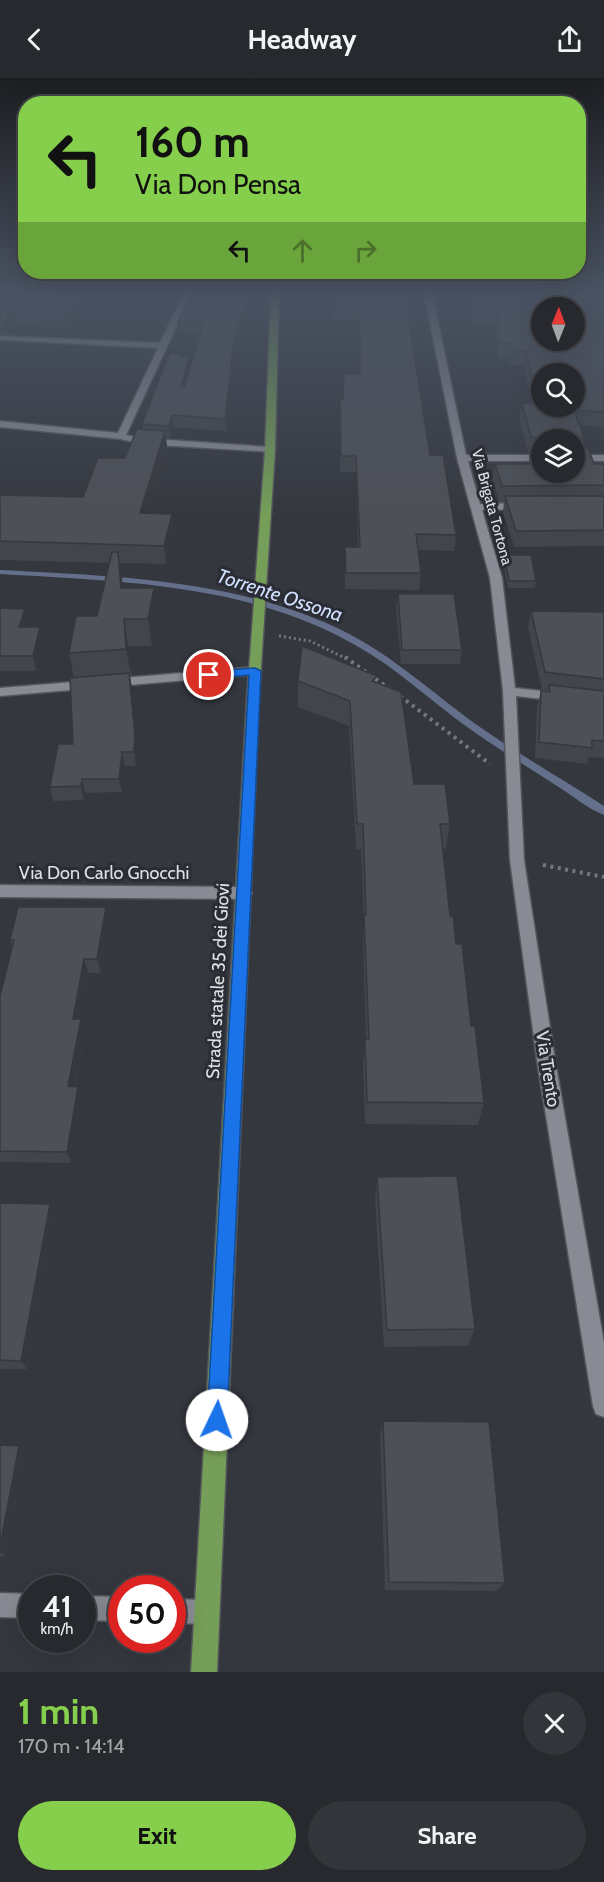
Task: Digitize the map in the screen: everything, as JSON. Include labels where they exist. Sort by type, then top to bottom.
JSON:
[{"type":"main road","name":"Strada statale 35 dei Giovi","points":[[204,1672],[255,671],[270,450],[273,367]]},
{"type":"street","points":[[121,436],[153,367]]},
{"type":"street","name":"Via Brigata Tortona","points":[[443,367],[462,458],[496,578],[509,691],[510,730]]},
{"type":"street","points":[[0,424],[121,436],[141,441],[270,450]]},
{"type":"street","points":[[462,458],[531,458]]},
{"type":"street","points":[[585,458],[604,458]]},
{"type":"street","points":[[475,507],[533,506]]},
{"type":"street","points":[[0,692],[255,671]]},
{"type":"street","points":[[509,691],[568,698]]},
{"type":"street","name":"Via Trento","points":[[510,730],[518,860],[548,1071],[604,1406]]},
{"type":"street","name":"Via Don Carlo Gnocchi","points":[[0,891],[244,893]]},
{"type":"street","points":[[0,1605],[18,1606]]},
{"type":"street","points":[[186,1611],[207,1612]]},
{"type":"path","points":[[258,636],[297,636],[331,649],[374,677],[512,780]]},
{"type":"path","points":[[518,860],[604,878]]},
{"type":"building","points":[[164,367],[186,367],[181,386],[184,387],[190,367],[231,367],[225,419],[172,415],[169,426],[142,424]]},
{"type":"building","points":[[360,367],[416,367],[430,455],[443,455],[456,535],[416,534],[421,573],[346,573],[345,547],[360,547],[356,456],[341,456],[340,399],[343,399],[344,374],[360,374]]},
{"type":"building","points":[[585,367],[604,367],[604,412],[585,411]]},
{"type":"building","points":[[522,403],[531,403],[531,417],[577,417],[581,429],[531,429],[531,437]]},
{"type":"building","points":[[137,429],[165,431],[140,513],[172,514],[164,546],[0,541],[0,495],[83,497],[98,458],[125,458]]},
{"type":"building","points":[[585,448],[588,448],[594,464],[604,464],[604,485],[502,486],[495,464],[531,464],[531,483],[585,483]]},
{"type":"building","points":[[505,496],[604,496],[604,530],[516,531]]},
{"type":"building","points":[[112,552],[118,552],[121,588],[154,588],[148,619],[124,619],[126,649],[69,653],[76,616],[97,616]]},
{"type":"building","points":[[504,555],[531,555],[536,581],[509,581]]},
{"type":"building","points":[[398,594],[454,594],[462,650],[402,650]]},
{"type":"building","points":[[0,608],[25,609],[19,627],[40,627],[33,656],[0,656]]},
{"type":"building","points":[[531,611],[604,612],[604,679],[545,672]]},
{"type":"building","points":[[302,646],[377,676],[372,681],[401,692],[414,784],[445,784],[450,824],[440,824],[450,916],[453,916],[456,944],[462,944],[471,1026],[475,1026],[484,1103],[367,1102],[365,1039],[369,1039],[363,824],[357,824],[350,701],[298,681]]},
{"type":"building","points":[[129,673],[135,736],[134,752],[122,752],[119,779],[82,779],[81,786],[50,787],[58,744],[73,744],[70,678]]},
{"type":"building","points":[[549,685],[604,691],[604,741],[592,740],[592,748],[539,742],[541,691],[550,692]]},
{"type":"building","points":[[18,907],[106,907],[97,959],[84,959],[73,1019],[81,1019],[68,1086],[78,1087],[67,1152],[0,1151],[0,996],[14,940],[10,940]]},
{"type":"building","points":[[457,1176],[475,1329],[387,1330],[377,1177]]},
{"type":"building","points":[[0,1203],[50,1204],[21,1361],[0,1360]]},
{"type":"building","points":[[383,1421],[489,1422],[505,1583],[389,1582]]},
{"type":"building","points":[[0,1445],[19,1446],[0,1546]]},
{"type":"waterway","name":"Torrente Ossona","points":[[0,572],[170,584],[253,600],[293,612],[333,629],[369,649],[484,734],[604,811]]},
{"type":"route","points":[[209,675],[255,671],[217,1420]]}]
